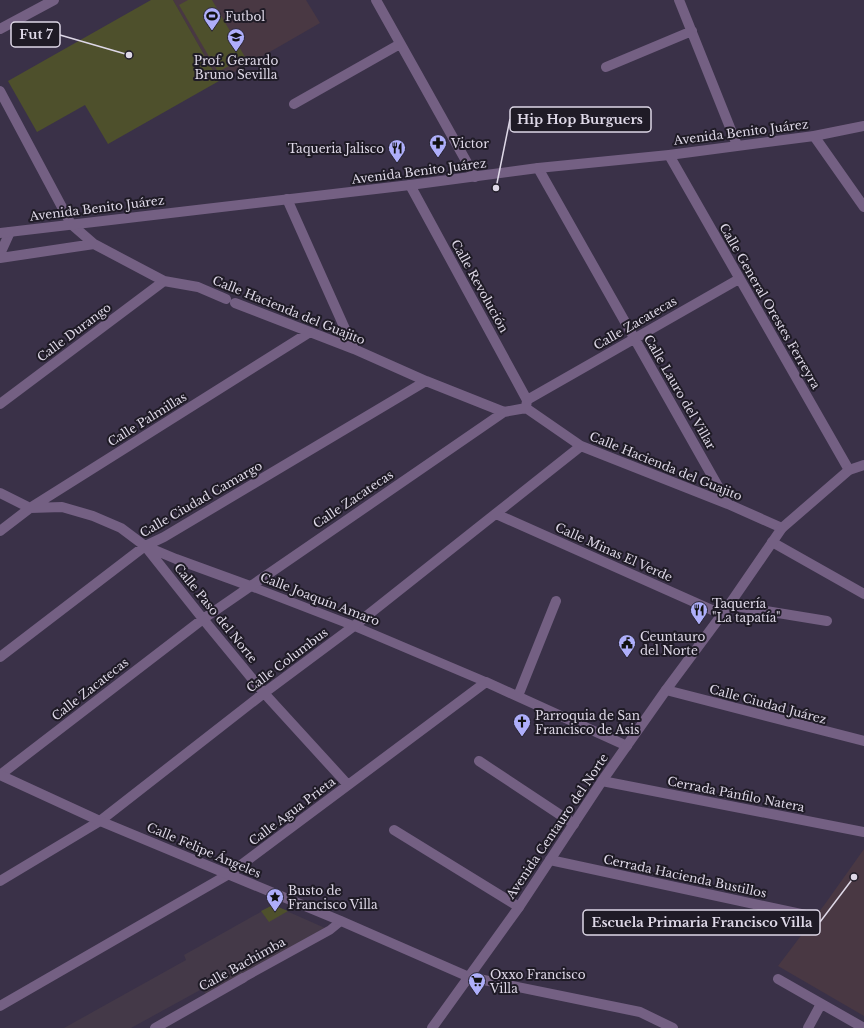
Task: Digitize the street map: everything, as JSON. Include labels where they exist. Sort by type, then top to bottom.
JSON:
[{"type":"street","points":[[0,29],[54,0]]},
{"type":"street","points":[[376,0],[475,177]]},
{"type":"street","points":[[679,0],[737,145]]},
{"type":"street","points":[[606,67],[692,30]]},
{"type":"street","points":[[294,104],[400,44]]},
{"type":"street","points":[[0,91],[71,224]]},
{"type":"street","name":"Avenida Benito Juárez","points":[[5,233],[71,224],[410,186],[538,168],[669,155],[814,136],[864,126]]},
{"type":"street","points":[[814,136],[864,207]]},
{"type":"street","name":"Calle General Orestes Ferreyra","points":[[669,155],[848,470]]},
{"type":"street","name":"Calle Lauro del Villar","points":[[538,168],[728,504]]},
{"type":"street","name":"Calle Revolución","points":[[410,186],[526,404]]},
{"type":"street","points":[[287,199],[354,349]]},
{"type":"street","name":"Calle Hacienda del Guajito","points":[[71,224],[94,244],[164,281],[198,287],[354,349],[426,381],[504,412]]},
{"type":"street","points":[[0,254],[5,233]]},
{"type":"street","points":[[0,258],[94,244]]},
{"type":"street","name":"Calle Zacatecas","points":[[0,775],[203,619],[504,412],[526,404],[634,339],[739,279]]},
{"type":"street","name":"Calle Durango","points":[[0,404],[164,281]]},
{"type":"street","name":"Calle Palmillas","points":[[0,531],[30,508],[310,332]]},
{"type":"street","name":"Calle Ciudad Camargo","points":[[0,657],[145,546],[164,537],[426,381]]},
{"type":"street","name":"Calle Hacienda del Guajito","points":[[526,404],[581,446],[728,504],[782,528]]},
{"type":"street","name":"Calle Columbus","points":[[0,881],[100,821],[264,693],[354,626],[581,446]]},
{"type":"street","name":"Avenida Centauro del Norte","points":[[432,1028],[519,907],[602,781],[666,690],[729,605],[782,528],[848,470],[864,465]]},
{"type":"street","name":"Calle Joaquín Amaro","points":[[0,493],[30,508],[62,507],[93,516],[121,528],[145,546],[354,626],[518,696],[627,746]]},
{"type":"street","name":"Calle Minas El Verde","points":[[496,514],[721,614]]},
{"type":"street","points":[[772,542],[864,594]]},
{"type":"street","name":"Calle Paso del Norte","points":[[145,546],[264,693],[348,785]]},
{"type":"street","points":[[518,696],[556,601]]},
{"type":"street","points":[[729,605],[827,621]]},
{"type":"street","name":"Calle Agua Prieta","points":[[0,1006],[228,874],[486,682]]},
{"type":"street","name":"Calle Ciudad Juárez","points":[[666,690],[864,741]]},
{"type":"street","points":[[479,761],[574,824]]},
{"type":"street","name":"Calle Felipe Ángeles","points":[[0,775],[100,821],[228,874],[469,978],[640,1012],[673,1028]]},
{"type":"street","name":"Cerrada Pánfilo Natera","points":[[602,781],[864,832]]},
{"type":"street","points":[[394,830],[519,907]]},
{"type":"street","name":"Cerrada Hacienda Bustillos","points":[[550,860],[815,917]]},
{"type":"street","name":"Calle Bachimba","points":[[155,1028],[330,930],[340,922]]},
{"type":"street","points":[[778,979],[864,1028]]},
{"type":"street","points":[[808,1028],[821,1004]]},
{"type":"shaded area","name":"Prof. Gerardo Bruno Sevilla","points":[[173,0],[306,0],[320,23],[219,81]]},
{"type":"shaded area","points":[[864,849],[864,1016],[778,966]]},
{"type":"shaded area","points":[[273,905],[325,928],[206,994],[202,989],[131,1028],[64,1028],[186,960],[184,955]]},
{"type":"green space","points":[[151,0],[173,0],[219,81],[108,144],[85,105],[37,132],[8,81]]},
{"type":"green space","name":"Futbol","points":[[188,0],[212,0],[245,57],[218,72],[179,5]]},
{"type":"green space","points":[[273,905],[288,911],[269,922],[261,911]]},
{"type":"place","name":"Futbol","points":[[212,31]]},
{"type":"place","name":"Prof. Gerardo Bruno Sevilla","points":[[236,52]]},
{"type":"place","name":"Fut 7","points":[[129,55]]},
{"type":"place","name":"Victor","points":[[438,158]]},
{"type":"place","name":"Taqueria Jalisco","points":[[397,163]]},
{"type":"place","name":"Hip Hop Burguers","points":[[496,188]]},
{"type":"place","name":"Taquería \"La tapatía\"","points":[[699,625]]},
{"type":"place","name":"Ceuntauro del Norte","points":[[627,658]]},
{"type":"place","name":"Parroquia de San Francisco de Asis","points":[[522,737]]},
{"type":"place","name":"Escuela Primaria Francisco Villa","points":[[854,877]]},
{"type":"place","name":"Busto de Francisco Villa","points":[[275,912]]},
{"type":"place","name":"Oxxo Francisco Villa","points":[[477,996]]}]
